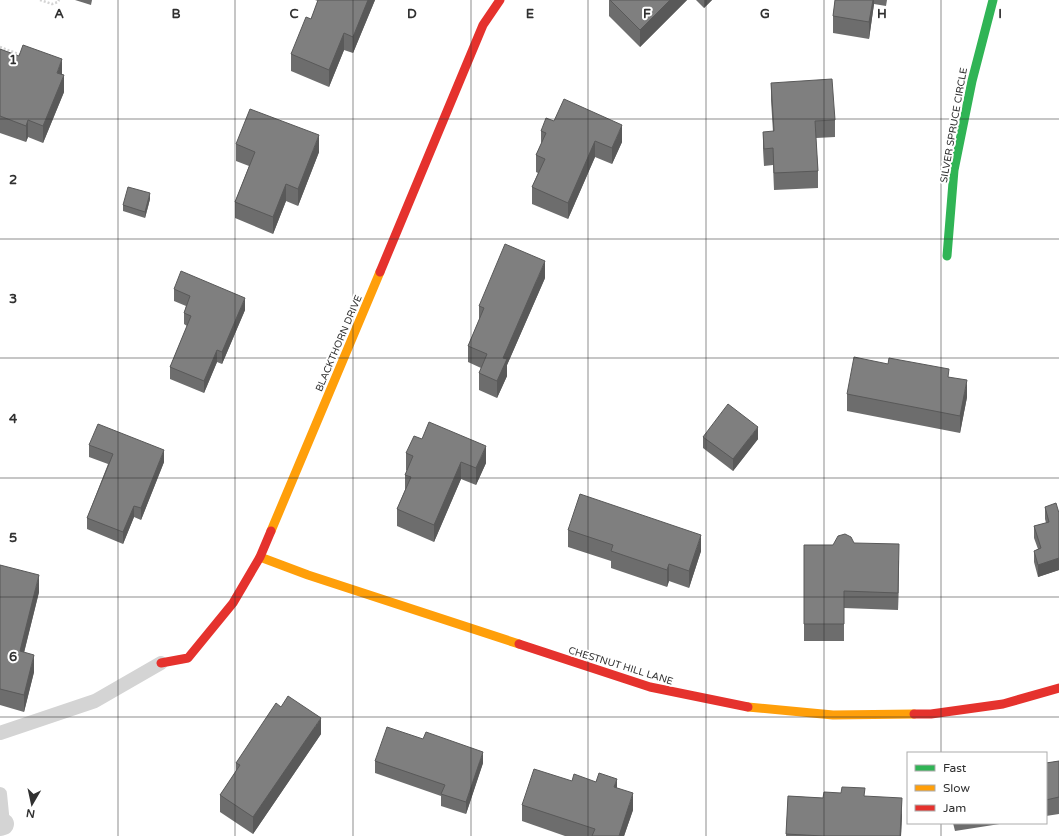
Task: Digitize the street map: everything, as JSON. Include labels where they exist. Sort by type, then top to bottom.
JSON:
[{"type":"street","name":"BLACKTHORN DRIVE","points":[[161,664],[188,658],[233,603],[260,557],[483,25],[500,0]]},
{"type":"street","name":"SILVER SPRUCE CIRCLE","points":[[947,256],[954,170],[972,81],[993,0]]},
{"type":"street","name":"CHESTNUT HILL LANE","points":[[260,557],[308,575],[650,687],[745,707],[833,715],[930,714],[1003,704],[1059,688]]},
{"type":"lane","points":[[0,733],[95,701],[161,664]]},
{"type":"lane","points":[[0,794],[2,825]]},
{"type":"path","points":[[40,0],[52,4],[58,2],[59,0]]},
{"type":"path","points":[[0,47],[26,56]]},
{"type":"building","points":[[318,0],[368,0],[353,37],[344,33],[329,70],[291,54],[306,17],[311,19]]},
{"type":"building","points":[[610,0],[670,0],[640,30]]},
{"type":"building","points":[[835,0],[873,0],[869,22],[833,16]]},
{"type":"building","points":[[23,45],[62,59],[57,73],[64,75],[43,126],[28,120],[26,126],[0,116],[0,49],[19,56]]},
{"type":"building","points":[[832,79],[835,120],[815,121],[818,171],[774,173],[773,148],[764,149],[763,132],[774,131],[771,83]]},
{"type":"building","points":[[564,99],[622,125],[612,148],[595,141],[568,203],[532,187],[545,159],[536,155],[546,133],[541,131],[546,118],[554,121]]},
{"type":"building","points":[[250,109],[319,135],[298,189],[286,184],[273,217],[235,202],[255,152],[236,144]]},
{"type":"building","points":[[128,187],[150,193],[145,212],[123,205]]},
{"type":"building","points":[[505,244],[545,261],[503,358],[507,359],[497,381],[479,373],[487,354],[468,346],[484,308],[479,306]]},
{"type":"building","points":[[181,271],[245,298],[222,352],[217,350],[204,381],[170,367],[191,316],[184,313],[190,296],[174,289]]},
{"type":"building","points":[[854,357],[888,364],[889,358],[949,369],[948,377],[967,380],[960,416],[847,394]]},
{"type":"building","points":[[728,404],[758,427],[733,459],[703,437]]},
{"type":"building","points":[[429,422],[486,446],[476,468],[461,462],[434,525],[397,509],[411,477],[405,475],[413,456],[406,453],[414,436],[422,439]]},
{"type":"building","points":[[98,424],[164,450],[141,508],[134,506],[123,532],[87,518],[113,454],[89,445]]},
{"type":"building","points":[[580,494],[701,535],[689,571],[669,564],[667,570],[611,551],[613,545],[568,530]]},
{"type":"building","points":[[1056,503],[1059,513],[1059,558],[1038,565],[1034,551],[1041,548],[1034,526],[1049,522],[1045,507]]},
{"type":"building","points":[[845,534],[851,537],[854,543],[899,544],[898,593],[844,591],[844,624],[804,624],[804,545],[833,545],[838,536]]},
{"type":"building","points":[[0,565],[39,575],[20,651],[34,655],[24,695],[0,689]]},
{"type":"building","points":[[288,696],[321,718],[253,817],[220,795],[240,765],[236,763],[276,703],[281,707]]},
{"type":"building","points":[[387,727],[423,739],[426,732],[483,752],[466,802],[441,794],[445,785],[375,761]]},
{"type":"building","points":[[1059,761],[1059,797],[1047,800],[1047,763]]},
{"type":"building","points":[[534,769],[572,781],[574,774],[596,782],[599,773],[617,779],[614,787],[633,793],[619,836],[592,836],[595,829],[522,805]]},
{"type":"building","points":[[842,787],[865,788],[864,796],[902,798],[900,836],[823,836],[786,834],[788,796],[823,798],[824,792],[841,793]]},
{"type":"traffic: fast","points":[[947,256],[954,170],[972,81],[993,0]]},
{"type":"traffic: slow","points":[[271,531],[380,272]]},
{"type":"traffic: slow","points":[[260,557],[308,575],[519,644]]},
{"type":"traffic: slow","points":[[748,707],[833,715],[914,714]]},
{"type":"traffic: jam","points":[[380,272],[483,25],[500,0]]},
{"type":"traffic: jam","points":[[161,663],[188,658],[233,603],[260,557],[271,531]]},
{"type":"traffic: jam","points":[[519,644],[650,687],[748,707]]},
{"type":"traffic: jam","points":[[914,714],[931,714],[1003,704],[1059,688]]}]
